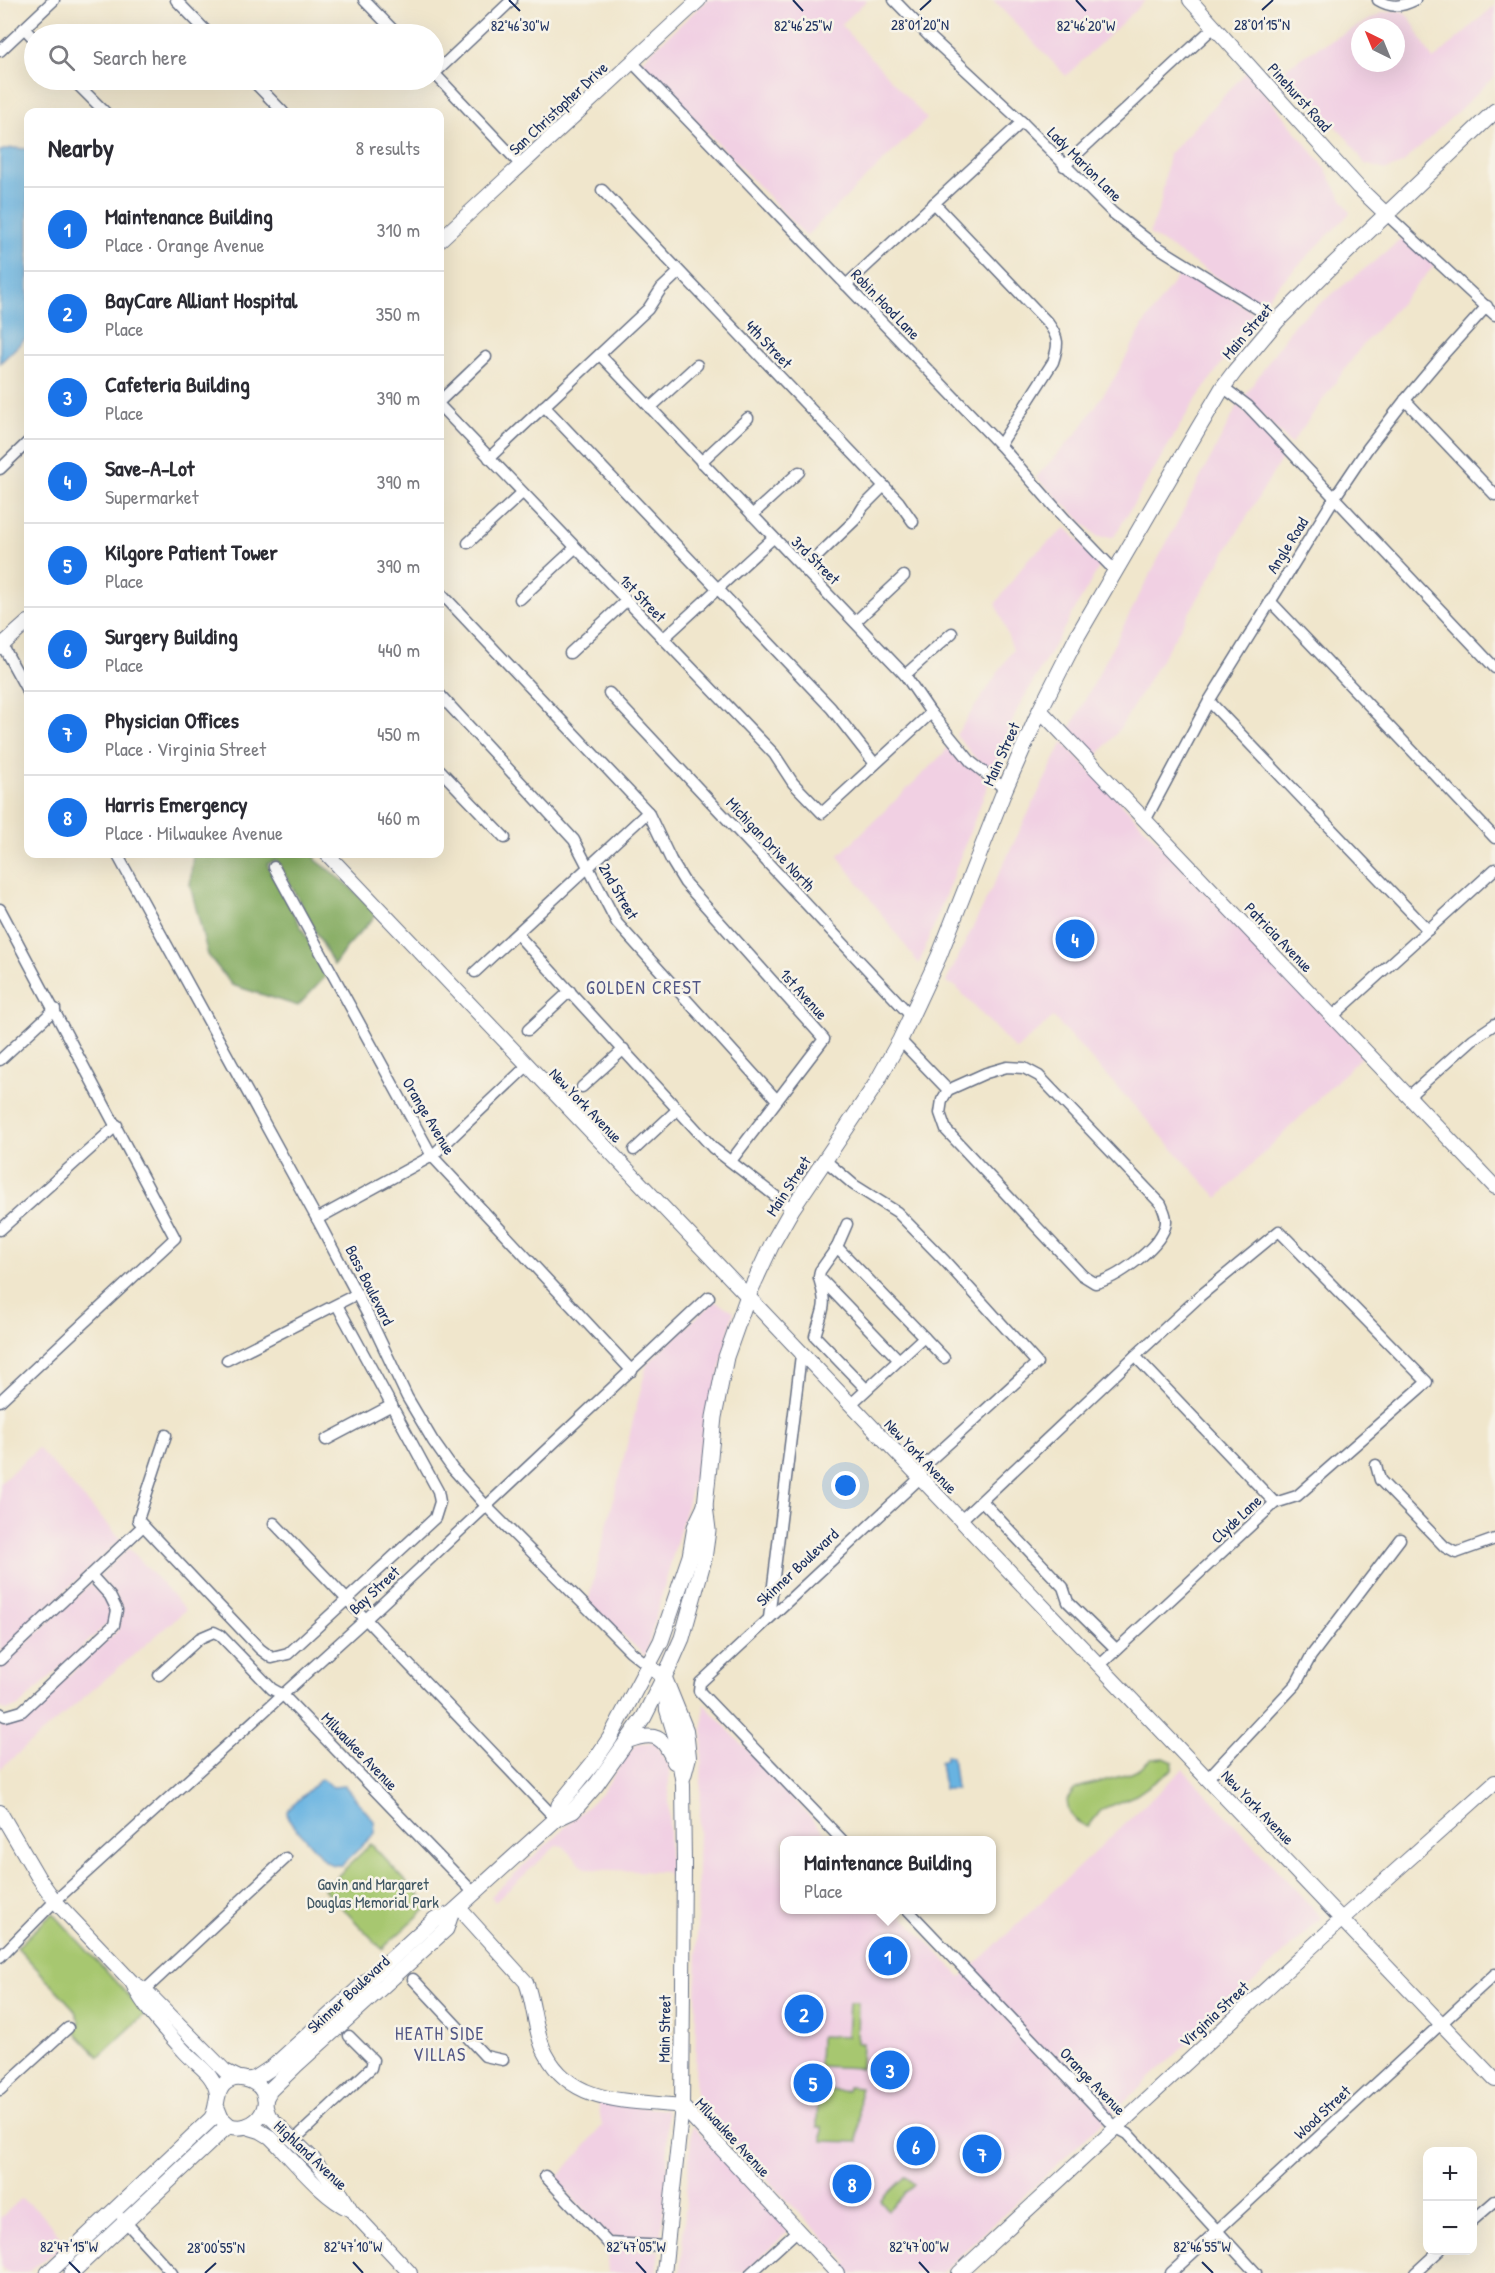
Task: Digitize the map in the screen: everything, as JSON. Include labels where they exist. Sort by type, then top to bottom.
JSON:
[{"type":"main road","name":"Main Street","points":[[664,1678],[682,1638],[704,1559],[708,1530],[705,1506],[714,1417],[723,1368],[747,1298],[771,1246],[792,1209],[874,1087],[900,1040],[939,956],[1005,789],[1070,649],[1223,387],[1277,321],[1495,111]]},
{"type":"main road","name":"Main Street","points":[[649,1666],[669,1621],[690,1556],[695,1527],[705,1506]]},
{"type":"main road","name":"Skinner Boulevard","points":[[556,1819],[559,1805],[610,1738],[649,1666]]},
{"type":"main road","name":"Skinner Boulevard","points":[[247,2127],[260,2116],[270,2090],[446,1929],[455,1911],[474,1893],[556,1819],[573,1811],[628,1742],[664,1678]]},
{"type":"main road","name":"Skinner Boulevard","points":[[70,2273],[211,2119],[225,2084],[265,2073],[435,1918],[455,1911]]},
{"type":"main road","points":[[243,2078],[262,2089],[265,2102]]},
{"type":"main road","points":[[217,2101],[221,2118],[230,2126],[247,2127]]},
{"type":"main road","name":"Skinner Boulevard","points":[[48,2273],[230,2126]]},
{"type":"street","points":[[28,24],[54,0]]},
{"type":"street","points":[[176,0],[199,24]]},
{"type":"street","points":[[364,0],[387,24]]},
{"type":"street","points":[[444,64],[512,0]]},
{"type":"street","name":"San Christopher Drive","points":[[444,236],[699,0]]},
{"type":"street","name":"Lady Marion Lane","points":[[894,0],[1113,213],[1153,244],[1277,321]]},
{"type":"street","name":"Pinehurst Road","points":[[1190,0],[1358,188],[1386,214]]},
{"type":"street","points":[[1382,3],[1404,5],[1415,0]]},
{"type":"street","points":[[1064,166],[1215,26]]},
{"type":"street","points":[[0,51],[24,28]]},
{"type":"street","name":"Robin Hood Lane","points":[[632,62],[1000,445],[1065,519],[1115,571]]},
{"type":"street","points":[[444,84],[521,165]]},
{"type":"street","points":[[83,90],[101,108]]},
{"type":"street","points":[[262,90],[279,108]]},
{"type":"street","points":[[846,285],[1022,122]]},
{"type":"street","name":"4th Street","points":[[602,190],[899,502],[913,522]]},
{"type":"street","points":[[934,203],[1056,334],[1058,347],[1053,362],[1000,445]]},
{"type":"street","points":[[1386,214],[1495,315]]},
{"type":"street","points":[[489,458],[648,309],[661,289],[679,272]]},
{"type":"street","name":"Angle Road","points":[[1145,821],[1209,700],[1335,497],[1405,400],[1487,306]]},
{"type":"street","name":"3rd Street","points":[[600,355],[905,675],[931,713],[971,762],[1005,789]]},
{"type":"street","points":[[444,397],[486,357]]},
{"type":"street","points":[[650,408],[697,365]]},
{"type":"street","points":[[1223,387],[1248,406],[1495,668]]},
{"type":"street","points":[[1405,400],[1495,495]]},
{"type":"street","points":[[544,406],[831,708],[875,764],[931,713]]},
{"type":"street","name":"1st Street","points":[[444,410],[774,754],[793,783],[822,813],[875,764]]},
{"type":"street","points":[[701,462],[748,418]]},
{"type":"street","points":[[0,469],[24,446]]},
{"type":"street","points":[[752,515],[799,472]]},
{"type":"street","points":[[804,569],[855,520],[863,507],[884,486]]},
{"type":"street","points":[[468,543],[522,493]]},
{"type":"street","points":[[663,639],[773,538]]},
{"type":"street","points":[[520,598],[575,548]]},
{"type":"street","points":[[855,622],[904,576]]},
{"type":"street","points":[[444,596],[648,812],[475,972]]},
{"type":"street","points":[[570,653],[626,601]]},
{"type":"street","points":[[1270,601],[1495,838]]},
{"type":"street","points":[[24,625],[1,644],[24,685]]},
{"type":"street","points":[[905,675],[952,633]]},
{"type":"street","name":"Michigan Drive North","points":[[609,693],[911,1016]]},
{"type":"street","name":"2nd Street","points":[[444,699],[574,840],[617,923],[777,1100]]},
{"type":"street","points":[[1209,700],[1428,930]]},
{"type":"street","name":"Patricia Avenue","points":[[1040,710],[1495,1187]]},
{"type":"street","points":[[444,774],[505,838]]},
{"type":"street","name":"1st Avenue","points":[[648,812],[670,860],[685,883],[824,1039],[731,1161]]},
{"type":"street","name":"Bass Boulevard","points":[[119,858],[317,1219],[357,1294],[407,1398],[433,1441],[452,1468],[487,1507],[616,1638],[664,1678]]},
{"type":"street","name":"New York Avenue","points":[[331,858],[801,1355],[1343,1918],[1495,2080]]},
{"type":"street","name":"Orange Avenue","points":[[274,867],[432,1156],[632,1371]]},
{"type":"street","points":[[1332,1017],[1495,869]]},
{"type":"street","points":[[0,909],[117,1125],[175,1238],[1,1399]]},
{"type":"street","points":[[517,934],[714,1148],[792,1209]]},
{"type":"street","points":[[528,1030],[570,991]]},
{"type":"street","points":[[0,1060],[55,1009]]},
{"type":"street","points":[[1409,1096],[1473,1039],[1495,1024]]},
{"type":"street","points":[[900,1040],[948,1090]]},
{"type":"street","points":[[582,1088],[624,1048]]},
{"type":"street","points":[[317,1219],[432,1156],[527,1066]]},
{"type":"street","points":[[1007,1066],[1024,1068],[1039,1076],[1161,1204],[1166,1215],[1165,1226],[1158,1239],[1128,1267],[1107,1281],[1095,1284],[1082,1275],[946,1130],[940,1113],[942,1100],[948,1090],[1007,1066]]},
{"type":"street","points":[[634,1150],[678,1109]]},
{"type":"street","points":[[0,1230],[117,1125]]},
{"type":"street","name":"Skinner Boulevard","points":[[826,1161],[854,1185],[897,1212],[945,1261],[1037,1363],[927,1463],[920,1478],[700,1683],[699,1691],[838,1836]]},
{"type":"street","points":[[847,1224],[837,1247],[820,1271],[819,1277],[825,1299],[823,1314],[815,1336],[866,1389]]},
{"type":"street","name":"Clyde Lane","points":[[1100,1665],[1275,1503],[1297,1496],[1427,1382],[1279,1231],[1135,1356]]},
{"type":"street","points":[[837,1247],[944,1358]]},
{"type":"street","points":[[819,1277],[899,1360]]},
{"type":"street","points":[[227,1360],[357,1294]]},
{"type":"street","name":"Bay Street","points":[[3,1954],[55,1901],[366,1619],[709,1298]]},
{"type":"street","points":[[140,1523],[260,1649],[272,1658],[288,1654],[435,1518],[440,1502],[438,1491],[337,1305]]},
{"type":"street","points":[[849,1405],[924,1337]]},
{"type":"street","points":[[768,1618],[801,1355]]},
{"type":"street","points":[[960,1521],[1135,1356],[1275,1503]]},
{"type":"street","points":[[326,1440],[392,1405]]},
{"type":"street","points":[[0,1660],[91,1575],[140,1523],[166,1435]]},
{"type":"street","points":[[1376,1465],[1380,1480],[1445,1547],[1456,1553],[1495,1539]]},
{"type":"street","points":[[982,1501],[1063,1587],[1068,1602],[1116,1649]]},
{"type":"street","points":[[274,1523],[556,1819]]},
{"type":"street","points":[[1208,1779],[1296,1684],[1311,1656],[1400,1539]]},
{"type":"street","points":[[0,1713],[5,1716],[22,1711],[114,1625],[117,1610],[110,1596],[91,1575]]},
{"type":"street","name":"Milwaukee Avenue","points":[[159,1675],[200,1638],[214,1632],[220,1635],[272,1689],[283,1695],[474,1893]]},
{"type":"street","name":"Main Street","points":[[664,1678],[667,1710],[675,1736],[683,1784],[682,2106],[664,2273]]},
{"type":"street","points":[[628,1742],[650,1736],[658,1738],[667,1745],[683,1784]]},
{"type":"street","name":"Virginia Street","points":[[959,2273],[1343,1918],[1495,1782]]},
{"type":"street","points":[[0,1812],[38,1877],[55,1901],[132,1982],[145,1990],[225,2071],[243,2078]]},
{"type":"street","points":[[145,1990],[286,1858]]},
{"type":"street","name":"Milwaukee Avenue","points":[[455,1911],[526,1982],[532,1997],[545,2053],[559,2072],[572,2084],[592,2095],[682,2106],[837,2273]]},
{"type":"street","name":"Orange Avenue","points":[[912,1914],[1115,2127],[1128,2134],[1256,2273]]},
{"type":"street","name":"Wood Street","points":[[1171,2273],[1495,1974]]},
{"type":"street","points":[[413,1979],[485,2056],[503,2061]]},
{"type":"street","points":[[132,1982],[139,1996],[182,2049],[209,2074],[217,2101]]},
{"type":"street","points":[[0,2090],[68,2028]]},
{"type":"street","points":[[294,2140],[371,2068],[373,2060],[350,2036]]},
{"type":"street","name":"Highland Avenue","points":[[265,2102],[269,2116],[328,2177],[351,2210],[410,2273]]},
{"type":"street","name":"Highland Avenue","points":[[247,2127],[270,2137],[324,2192],[340,2206],[351,2210]]},
{"type":"street","points":[[544,2176],[608,2243],[667,2246]]},
{"type":"street","points":[[1477,2217],[1495,2201]]},
{"type":"street","points":[[120,2216],[172,2273]]},
{"type":"street","points":[[751,2273],[798,2230]]},
{"type":"street","points":[[1416,2273],[1435,2255]]},
{"type":"shaded area","points":[[707,0],[867,0],[841,25],[927,119],[806,236],[640,62]]},
{"type":"shaded area","points":[[993,0],[1146,0],[1066,76]]},
{"type":"shaded area","points":[[1495,5],[1495,76],[1402,164],[1386,170],[1365,164],[1348,140],[1283,70],[1311,51],[1351,30],[1351,72],[1405,72],[1405,18],[1373,18],[1384,12],[1402,11],[1410,18],[1433,60]]},
{"type":"shaded area","points":[[1247,71],[1322,164],[1350,213],[1273,291],[1262,306],[1149,234],[1160,206],[1169,154]]},
{"type":"shaded area","points":[[1404,236],[1435,265],[1361,347],[1291,444],[1244,397],[1295,323]]},
{"type":"shaded area","points":[[1183,269],[1256,314],[1191,407],[1114,537],[1098,537],[1036,477],[1078,432],[1115,377],[1144,324]]},
{"type":"shaded area","points":[[1238,405],[1285,453],[1119,730],[1094,760],[1068,733]]},
{"type":"shaded area","points":[[1066,528],[1101,564],[1017,710],[993,772],[975,758],[956,735],[1013,650],[996,603],[1028,559]]},
{"type":"shaded area","points":[[1063,742],[1362,1056],[1218,1198],[1053,1017],[1016,1050],[955,986],[946,982]]},
{"type":"shaded area","points":[[950,744],[989,782],[919,964],[838,856],[944,753]]},
{"type":"shaded area","points":[[714,1301],[734,1311],[691,1490],[645,1656],[588,1602],[647,1364]]},
{"type":"shaded area","points":[[38,1448],[121,1539],[0,1652],[0,1483]]},
{"type":"shaded area","points":[[129,1548],[186,1610],[0,1769],[0,1719],[7,1721],[26,1715],[118,1630],[122,1608],[114,1593],[99,1576]]},
{"type":"shaded area","points":[[91,1583],[111,1610],[109,1622],[19,1706],[6,1710],[0,1707],[0,1668]]},
{"type":"shaded area","points":[[704,1704],[828,1836],[780,1836],[780,1914],[901,1914],[961,1977],[1183,1769],[1322,1918],[941,2273],[838,2273],[848,2263],[717,2128],[698,2102],[695,2087],[698,1859]]},
{"type":"shaded area","points":[[641,1743],[656,1743],[669,1765],[669,1876],[664,1872],[586,1869],[563,1846],[557,1845],[495,1902],[491,1896],[601,1794],[634,1746]]},
{"type":"shaded area","points":[[598,2102],[667,2110],[667,2181],[660,2240],[610,2237],[556,2180],[602,2126]]},
{"type":"shaded area","points":[[692,2125],[790,2230],[743,2273],[680,2273]]},
{"type":"shaded area","points":[[21,2199],[38,2210],[66,2243],[27,2273],[7,2273],[0,2266],[0,2218]]},
{"type":"shaded area","points":[[606,2247],[659,2251],[656,2273],[608,2273]]},
{"type":"green space","points":[[193,858],[316,858],[346,883],[377,914],[334,965],[277,860],[267,864],[327,975],[298,1006],[232,985],[208,955],[190,885]]},
{"type":"green space","points":[[1164,1758],[1173,1762],[1172,1770],[1136,1795],[1102,1809],[1088,1827],[1075,1820],[1070,1814],[1067,1800],[1074,1790],[1129,1774],[1140,1769],[1151,1759]]},
{"type":"green space","name":"Gavin and Margaret Douglas Memorial Park","points":[[371,1844],[429,1906],[382,1949],[324,1889]]},
{"type":"green space","points":[[53,1913],[145,2014],[99,2057],[73,2030],[80,2023],[74,2009],[17,1947]]},
{"type":"green space","points":[[849,2002],[858,2002],[857,2043],[862,2043],[861,2068],[819,2066],[820,2036],[847,2037]]},
{"type":"green space","points":[[848,2087],[860,2088],[858,2142],[822,2141],[822,2127],[817,2127],[818,2090],[847,2091]]},
{"type":"green space","points":[[906,2176],[914,2185],[888,2210],[880,2201]]},
{"type":"water","points":[[12,148],[24,149],[24,340],[0,363],[0,151]]},
{"type":"water","points":[[946,1755],[952,1756],[956,1789],[944,1789],[940,1762],[946,1759]]},
{"type":"water","points":[[321,1779],[333,1787],[345,1786],[374,1821],[375,1833],[342,1865],[326,1862],[288,1819],[287,1811]]},
{"type":"place","name":"Save-A-Lot","points":[[1075,939]]},
{"type":"place","name":"Maintenance Building","points":[[888,1956]]},
{"type":"place","name":"BayCare Alliant Hospital","points":[[804,2014]]},
{"type":"place","name":"Cafeteria Building","points":[[890,2070]]},
{"type":"place","name":"Kilgore Patient Tower","points":[[813,2083]]},
{"type":"place","name":"Surgery Building","points":[[916,2146]]},
{"type":"place","name":"Physician Offices","points":[[982,2154]]},
{"type":"place","name":"Harris Emergency","points":[[852,2184]]},
{"type":"district","name":"GOLDEN CREST","points":[[644,988]]},
{"type":"district","name":"HEATH SIDE VILLAS","points":[[440,2044]]}]
